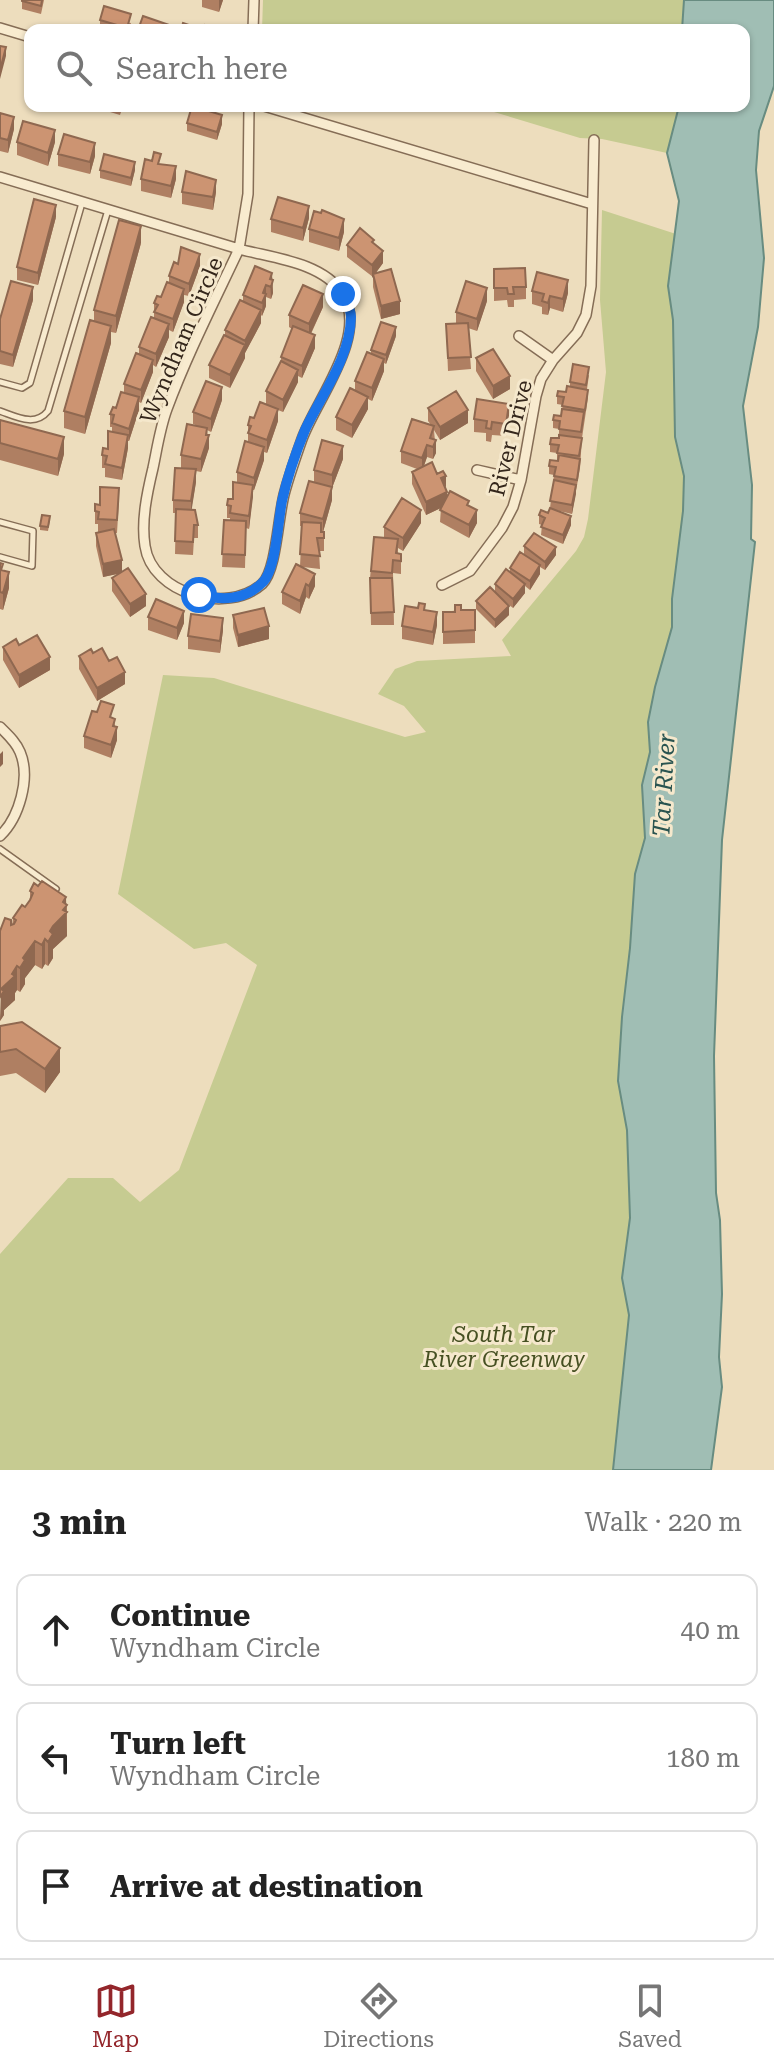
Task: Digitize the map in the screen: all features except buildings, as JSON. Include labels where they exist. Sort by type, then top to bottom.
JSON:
[{"type":"street","points":[[253,24],[254,0]]},
{"type":"street","points":[[0,28],[24,35]]},
{"type":"street","points":[[239,249],[248,194],[249,112]]},
{"type":"street","points":[[284,112],[592,204]]},
{"type":"street","name":"River Drive","points":[[442,585],[461,578],[477,562],[513,507],[541,379],[577,333],[590,302],[594,140]]},
{"type":"street","name":"Wyndham Circle","points":[[0,177],[314,270],[343,294],[351,314],[344,355],[306,430],[284,492],[273,561],[263,583],[237,598],[218,599],[169,584],[155,571],[145,548],[144,519],[166,412],[239,249]]},
{"type":"street","points":[[519,336],[553,360]]},
{"type":"street","points":[[477,470],[521,480]]},
{"type":"street","points":[[0,727],[20,750],[23,763],[19,804],[0,836]]},
{"type":"lane","points":[[0,382],[22,388],[30,383],[83,202]]},
{"type":"lane","points":[[0,411],[32,421],[43,418],[48,411],[108,209]]},
{"type":"lane","points":[[0,522],[33,531],[32,566],[0,557]]},
{"type":"lane","points":[[0,849],[56,889]]},
{"type":"green space","points":[[263,0],[684,0],[682,24],[262,24]]},
{"type":"green space","points":[[494,112],[677,112],[667,153],[602,139],[580,138]]},
{"type":"green space","name":"South Tar River Greenway","points":[[602,210],[676,234],[668,286],[673,320],[675,437],[684,476],[672,627],[648,721],[650,752],[642,785],[645,838],[635,874],[622,1017],[618,1081],[627,1130],[630,1218],[622,1278],[629,1315],[613,1470],[0,1470],[0,1254],[68,1178],[113,1178],[140,1202],[179,1170],[257,965],[226,943],[194,949],[118,894],[163,675],[214,678],[405,737],[426,732],[404,706],[378,694],[395,669],[417,661],[511,656],[502,640],[576,551],[584,537],[588,519],[606,372],[600,300]]},
{"type":"water","name":"Tar River","points":[[684,0],[774,0],[774,86],[759,131],[756,170],[764,258],[758,327],[743,406],[752,485],[751,539],[755,542],[722,840],[714,1056],[722,1387],[711,1470],[613,1470],[629,1315],[622,1278],[630,1218],[627,1130],[618,1081],[622,1017],[635,874],[645,838],[642,785],[650,752],[648,722],[672,627],[672,599],[683,511],[684,476],[675,437],[673,320],[668,286],[679,201],[667,153],[677,112],[750,112],[750,24],[682,24]]},
{"type":"route","points":[[199,595],[218,599],[237,598],[263,583],[273,561],[284,492],[301,443],[344,355],[351,314],[343,294]]}]
